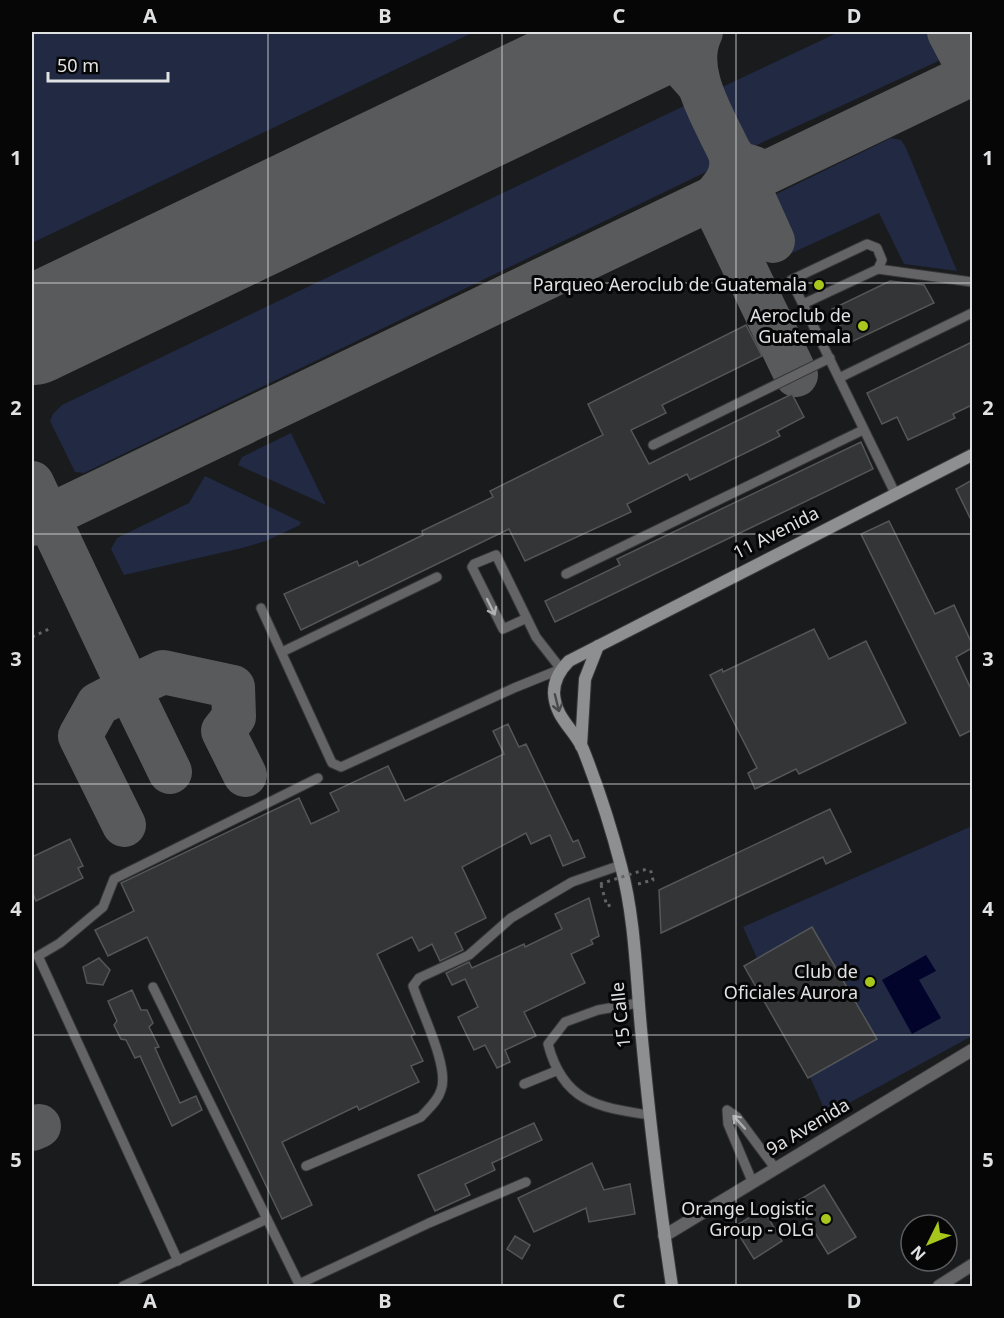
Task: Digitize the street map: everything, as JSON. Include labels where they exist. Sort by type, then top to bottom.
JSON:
[{"type":"main road","name":"11 Avenida","points":[[561,669],[569,661],[972,455]]},
{"type":"main road","points":[[581,746],[585,679],[598,646]]},
{"type":"main road","points":[[561,669],[554,693],[558,710],[564,724],[581,746]]},
{"type":"main road","name":"15 Calle","points":[[581,746],[602,800],[621,865],[628,900],[649,1115],[672,1287]]},
{"type":"street","name":"9a Avenida","points":[[664,1236],[972,1050]]},
{"type":"street","points":[[939,1287],[972,1265]]},
{"type":"lane","points":[[878,269],[882,260],[877,248],[867,244],[791,280],[895,493]]},
{"type":"lane","points":[[804,304],[878,269],[972,282]]},
{"type":"lane","points":[[839,378],[972,313]]},
{"type":"lane","points":[[653,445],[830,358]]},
{"type":"lane","points":[[566,574],[863,430]]},
{"type":"lane","points":[[261,608],[332,763],[341,767],[561,669],[536,637],[527,618],[496,555],[474,564],[472,567],[502,628],[506,630],[527,618]]},
{"type":"lane","points":[[282,652],[437,577]]},
{"type":"lane","points":[[178,1261],[38,956],[60,943],[103,907],[114,879],[318,778]]},
{"type":"lane","points":[[306,1167],[421,1117],[442,1090],[444,1074],[413,986],[419,978],[469,955],[511,918],[572,882],[621,865]]},
{"type":"lane","points":[[153,987],[299,1285],[429,1223],[526,1182]]},
{"type":"lane","points":[[638,1003],[598,1010],[565,1022],[548,1044],[556,1071],[578,1093],[594,1104],[649,1115]]},
{"type":"lane","points":[[524,1084],[556,1071]]},
{"type":"lane","points":[[752,1181],[728,1124],[727,1110],[737,1117],[775,1168]]},
{"type":"lane","points":[[123,1287],[267,1219]]},
{"type":"path","points":[[32,636],[51,628]]},
{"type":"path","points":[[607,906],[600,884],[650,868],[653,880]]},
{"type":"shaded area","points":[[32,32],[474,32],[32,243]]},
{"type":"shaded area","points":[[839,32],[935,32],[947,57],[746,150],[716,90]]},
{"type":"shaded area","points":[[688,104],[714,156],[713,164],[708,171],[84,473],[75,472],[50,421],[62,405]]},
{"type":"shaded area","points":[[891,138],[901,140],[906,148],[957,271],[904,264],[879,213],[792,253],[766,199]]},
{"type":"shaded area","points":[[291,433],[326,505],[238,465],[242,457]]},
{"type":"shaded area","points":[[205,476],[301,522],[300,525],[266,541],[242,548],[124,575],[111,549],[117,538],[189,503]]},
{"type":"shaded area","name":"Club de Oficiales Aurora","points":[[972,826],[972,1036],[827,1115],[743,927]]},
{"type":"shaded area","points":[[926,955],[936,971],[919,980],[941,1018],[912,1034],[882,980]]},
{"type":"building","name":"Aeroclub de Guatemala","points":[[890,281],[924,285],[934,303],[849,343],[832,309]]},
{"type":"building","points":[[746,325],[762,356],[662,405],[666,413],[631,430],[649,464],[792,394],[804,417],[777,431],[780,436],[690,480],[687,474],[627,504],[631,512],[525,561],[509,529],[301,630],[284,594],[357,561],[359,566],[423,535],[422,531],[493,497],[490,491],[603,435],[588,404]]},
{"type":"building","points":[[972,342],[972,405],[953,414],[955,418],[908,440],[897,417],[882,424],[867,393]]},
{"type":"building","points":[[861,442],[873,469],[555,622],[545,601],[620,565],[617,559]]},
{"type":"building","points":[[972,480],[972,522],[956,489]]},
{"type":"building","points":[[889,521],[935,614],[954,605],[972,644],[972,648],[956,657],[972,691],[972,730],[960,736],[861,534]]},
{"type":"building","points":[[814,629],[829,659],[866,641],[906,723],[799,774],[796,769],[755,789],[748,773],[757,768],[710,675],[722,669],[723,672]]},
{"type":"building","points":[[508,724],[519,747],[526,744],[573,842],[578,840],[585,857],[563,866],[550,835],[531,844],[526,833],[462,867],[486,918],[455,933],[463,950],[440,961],[432,944],[419,951],[412,937],[377,954],[415,1034],[411,1036],[423,1061],[411,1066],[419,1082],[359,1110],[357,1106],[282,1142],[312,1205],[282,1219],[147,937],[108,956],[95,930],[134,911],[121,883],[299,798],[311,824],[339,811],[330,793],[388,766],[405,801],[504,754],[493,731]]},
{"type":"building","points":[[830,809],[851,852],[826,864],[823,857],[661,933],[659,890]]},
{"type":"building","points":[[70,839],[83,866],[78,868],[83,878],[36,901],[32,891],[32,857]]},
{"type":"building","points":[[589,898],[599,936],[591,940],[593,944],[571,954],[585,983],[524,1012],[536,1036],[505,1050],[510,1062],[497,1068],[485,1045],[474,1050],[458,1017],[478,1007],[465,979],[452,985],[446,973],[469,962],[472,968],[524,944],[525,947],[562,929],[555,914]]},
{"type":"building","points":[[812,927],[877,1039],[808,1078],[744,966]]},
{"type":"building","points":[[99,958],[110,970],[103,985],[87,983],[83,967]]},
{"type":"building","points":[[132,990],[141,1010],[147,1010],[153,1023],[149,1027],[159,1047],[155,1048],[180,1103],[196,1096],[202,1110],[172,1126],[140,1056],[135,1058],[126,1040],[121,1039],[114,1025],[117,1021],[108,1001]]},
{"type":"building","points":[[534,1123],[542,1140],[492,1163],[495,1170],[465,1184],[470,1195],[435,1211],[418,1175]]},
{"type":"building","points":[[592,1163],[604,1190],[630,1184],[635,1214],[589,1222],[586,1208],[534,1232],[518,1198]]},
{"type":"building","name":"Orange Logistic Group - OLG","points":[[824,1185],[856,1237],[828,1254],[796,1202]]},
{"type":"building","points":[[763,1209],[782,1241],[754,1259],[734,1227]]},
{"type":"building","points":[[515,1236],[530,1245],[522,1259],[507,1249]]},
{"type":"taxiway","points":[[701,32],[696,47],[695,62],[702,94],[730,153],[738,163],[754,168]]},
{"type":"taxiway","points":[[949,32],[960,53],[972,61]]},
{"type":"taxiway","points":[[623,47],[648,45],[658,48],[682,65],[698,84]]},
{"type":"taxiway","points":[[32,524],[972,74]]},
{"type":"taxiway","points":[[730,153],[730,173],[725,184],[712,200],[796,375]]},
{"type":"taxiway","points":[[747,183],[773,241]]},
{"type":"taxiway","points":[[32,483],[129,688],[98,704],[80,736],[124,825]]},
{"type":"taxiway","points":[[170,772],[129,688],[163,672],[233,687],[234,717],[223,731],[245,775]]},
{"type":"taxiway","points":[[32,1129],[39,1126]]},
{"type":"runway","points":[[32,331],[656,32]]},
{"type":"place","name":"Parqueo Aeroclub de Guatemala","points":[[819,285]]},
{"type":"place","name":"Aeroclub de Guatemala","points":[[863,326]]},
{"type":"place","name":"Club de Oficiales Aurora","points":[[870,982]]},
{"type":"place","name":"Orange Logistic Group - OLG","points":[[826,1219]]}]
